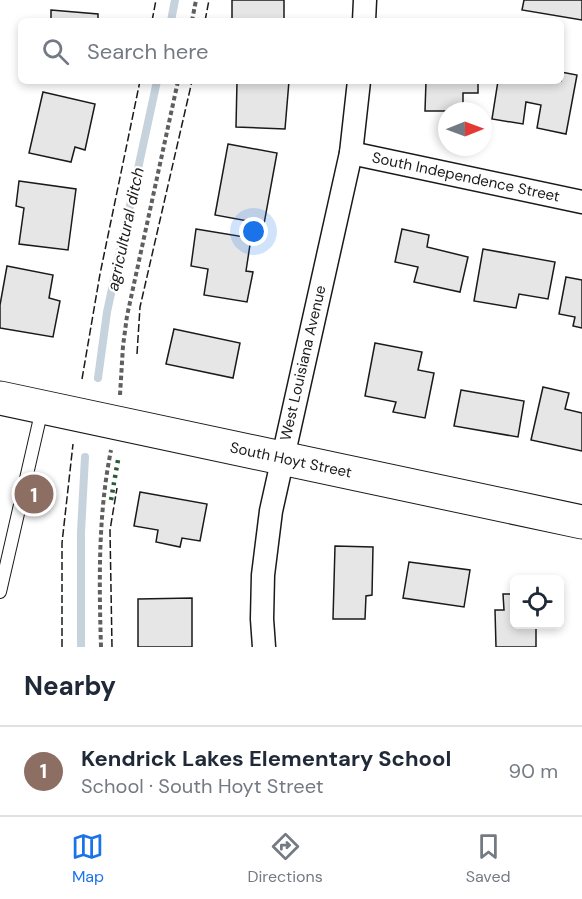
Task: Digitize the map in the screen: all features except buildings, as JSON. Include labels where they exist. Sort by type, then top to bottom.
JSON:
[{"type":"street","points":[[364,18],[365,0]]},
{"type":"street","name":"West Louisiana Avenue","points":[[264,647],[263,575],[271,511],[351,153],[359,84]]},
{"type":"street","name":"South Independence Street","points":[[351,153],[582,202]]},
{"type":"street","name":"South Hoyt Street","points":[[0,398],[582,522]]},
{"type":"lane","points":[[0,592],[42,406]]},
{"type":"path","points":[[193,18],[196,0]]},
{"type":"path","points":[[101,647],[103,502],[118,423],[127,316],[177,84]]},
{"type":"waterway","name":"agricultural ditch","points":[[172,18],[175,0]]},
{"type":"waterway","name":"agricultural ditch","points":[[98,378],[107,312],[156,84]]},
{"type":"waterway","name":"agricultural ditch","points":[[81,647],[81,532],[85,457]]},
{"type":"hedge","points":[[111,500],[118,460]]},
{"type":"fence","points":[[153,18],[156,0]]},
{"type":"fence","points":[[206,18],[209,0]]},
{"type":"fence","points":[[82,379],[100,274],[139,84]]},
{"type":"fence","points":[[137,354],[140,307],[191,84]]},
{"type":"fence","points":[[62,647],[62,543],[73,444]]},
{"type":"fence","points":[[112,647],[110,530],[117,488]]},
{"type":"place","name":"Kendrick Lakes Elementary School","points":[[34,494]]}]
